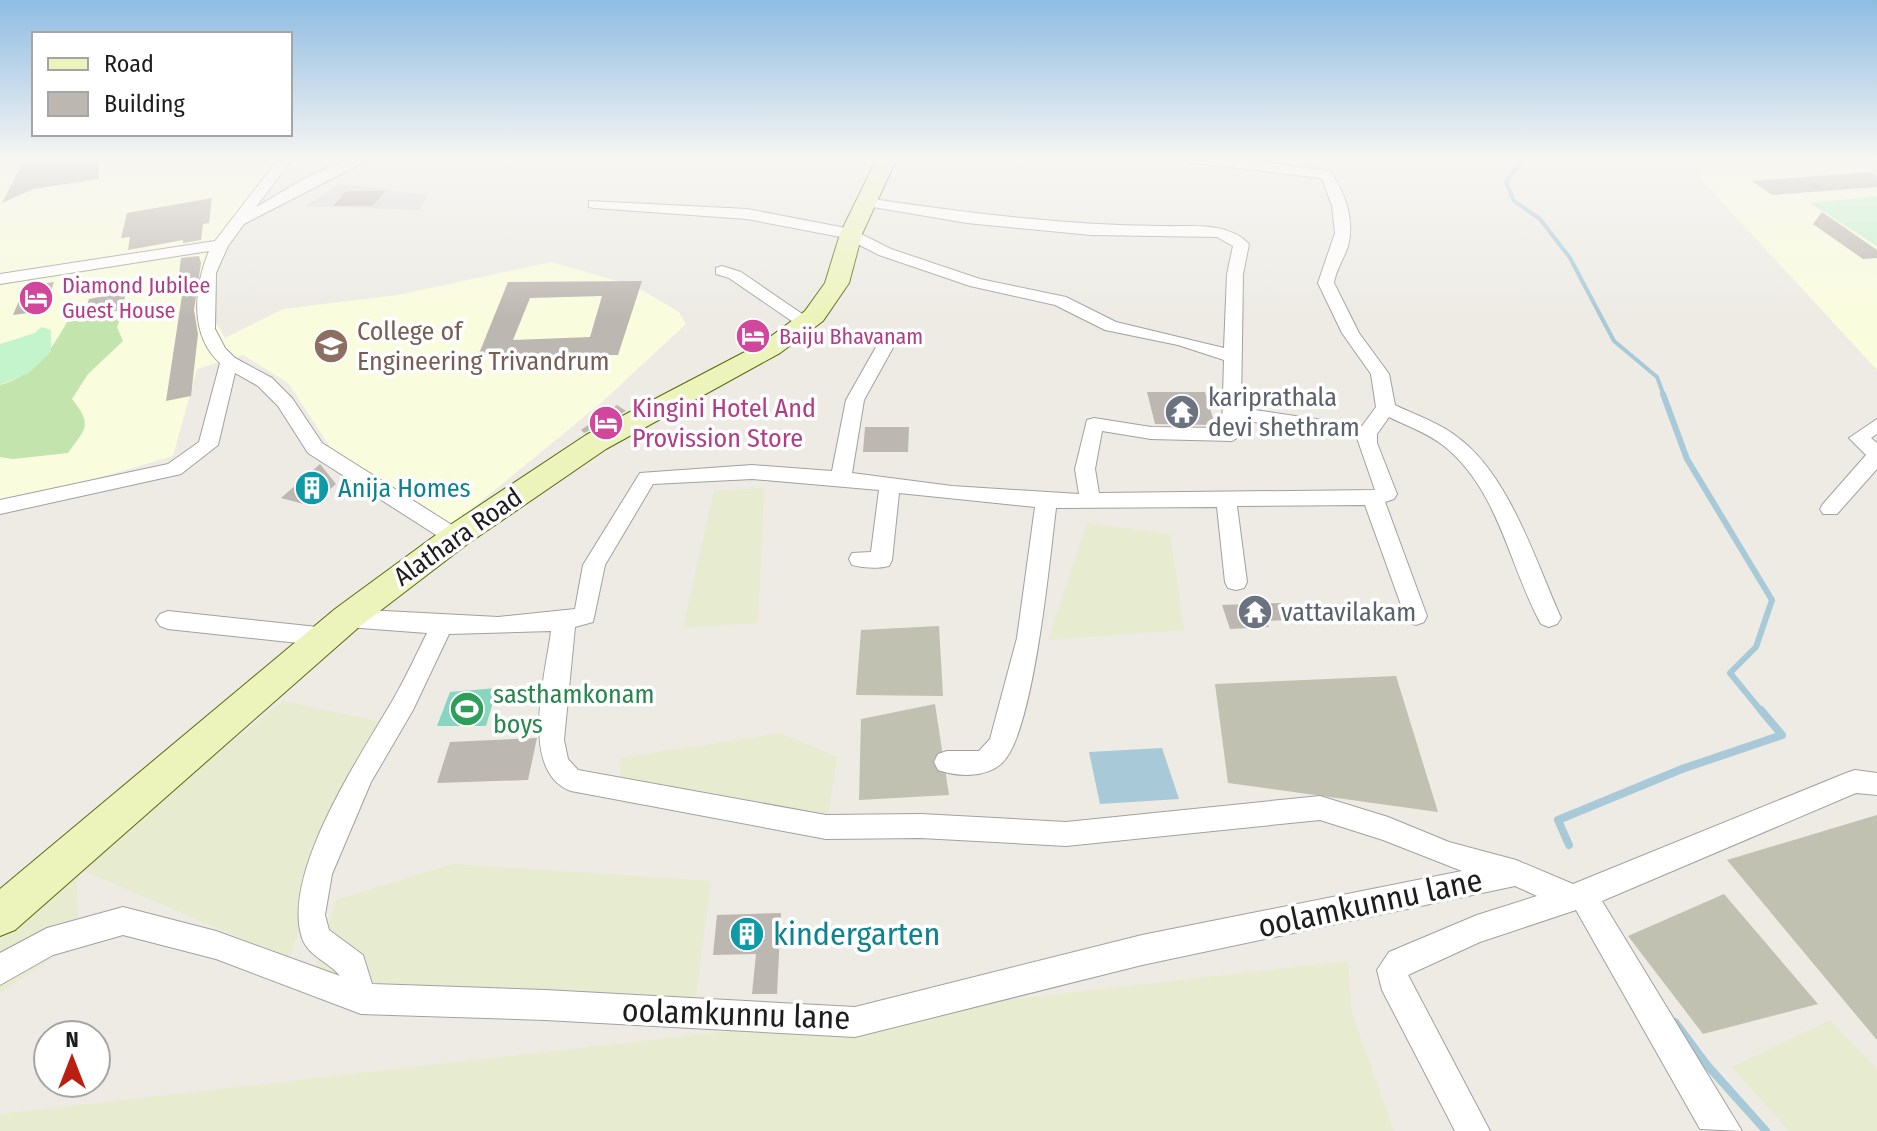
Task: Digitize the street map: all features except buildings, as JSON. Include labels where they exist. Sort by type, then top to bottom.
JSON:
[{"type":"street","points":[[246,211],[220,245],[208,273],[206,329],[217,351],[229,362],[265,382],[285,402],[315,448],[455,537]]},
{"type":"street","points":[[234,226],[261,211]]},
{"type":"street","points":[[698,211],[747,214],[851,234],[885,252],[976,283],[1060,301],[1086,311],[1111,326],[1182,341],[1230,356]]},
{"type":"street","name":"Alathara Road","points":[[0,916],[337,627],[455,537],[596,442],[771,348],[814,316],[837,283],[851,234],[863,211]]},
{"type":"street","points":[[922,211],[1091,230],[1220,232],[1241,244],[1235,274],[1230,356],[1232,435],[1151,433],[1094,424],[1085,469],[1090,500]]},
{"type":"street","points":[[168,620],[337,627],[564,622],[585,616],[594,565],[647,478],[752,472],[841,478],[1046,501],[1373,498],[1387,494],[1367,443],[1367,433],[1386,408],[1380,374],[1351,333],[1326,283],[1342,240],[1340,211]]},
{"type":"street","points":[[0,279],[220,245]]},
{"type":"street","points":[[722,271],[735,275],[805,322]]},
{"type":"street","points":[[841,478],[855,400],[886,344]]},
{"type":"street","points":[[0,507],[174,469],[208,445],[229,362]]},
{"type":"street","points":[[1386,408],[1452,443],[1482,478],[1502,509],[1549,618]]},
{"type":"street","points":[[1231,413],[1367,433]]},
{"type":"street","points":[[1830,509],[1877,455],[1859,438],[1877,425]]},
{"type":"street","points":[[860,559],[881,560],[890,484]]},
{"type":"street","points":[[1226,498],[1236,582]]},
{"type":"street","points":[[1373,498],[1416,616]]},
{"type":"street","points":[[947,762],[966,764],[990,760],[998,753],[1003,740],[1029,638],[1046,501]]},
{"type":"street","points":[[564,622],[551,740],[556,764],[571,780],[826,827],[921,826],[1066,834],[1320,808],[1388,829],[1447,854],[1516,873]]},
{"type":"street","points":[[361,999],[352,965],[317,939],[311,915],[318,874],[360,777],[404,703],[442,625]]},
{"type":"street","points":[[1473,1131],[1393,979],[1392,970],[1400,962],[1477,929],[1577,896],[1855,781],[1877,784]]},
{"type":"street","name":"oolamkunnu lane","points":[[0,970],[47,942],[123,921],[216,945],[361,999],[545,1005],[855,1022],[1142,950],[1516,873],[1577,896]]},
{"type":"street","points":[[1577,896],[1712,1117],[1725,1131]]},
{"type":"shaded area","name":"College of Engineering Trivandrum","points":[[0,211],[252,211],[240,226],[215,274],[215,321],[225,338],[283,309],[397,295],[551,262],[635,286],[679,312],[686,324],[601,403],[452,525],[332,450],[288,383],[243,355],[197,369],[173,456],[71,486],[0,499]]},
{"type":"shaded area","points":[[1730,211],[1877,211],[1877,370]]},
{"type":"shaded area","points":[[764,488],[758,623],[683,628],[714,491]]},
{"type":"shaded area","points":[[1087,523],[1170,534],[1184,630],[1048,640]]},
{"type":"shaded area","points":[[939,626],[943,696],[856,695],[861,630]]},
{"type":"shaded area","points":[[1396,676],[1438,812],[1228,783],[1215,684]]},
{"type":"shaded area","points":[[283,701],[381,722],[318,874],[289,959],[77,868],[78,940],[0,993],[0,928]]},
{"type":"shaded area","points":[[935,704],[949,795],[859,800],[861,719]]},
{"type":"shaded area","points":[[781,733],[837,757],[828,817],[623,804],[620,758]]},
{"type":"shaded area","points":[[1877,815],[1877,1040],[1727,860]]},
{"type":"shaded area","points":[[453,864],[711,881],[695,1005],[310,987],[336,900]]},
{"type":"shaded area","points":[[1724,894],[1818,1004],[1703,1034],[1628,936]]},
{"type":"shaded area","points":[[1348,961],[1352,1013],[1394,1131],[0,1131],[0,1114]]},
{"type":"shaded area","points":[[1830,1020],[1877,1069],[1877,1131],[1789,1131],[1732,1067]]},
{"type":"green space","points":[[1822,211],[1877,211],[1877,246]]},
{"type":"green space","points":[[122,315],[117,327],[123,341],[88,374],[72,399],[83,415],[85,427],[68,453],[13,459],[0,457],[0,385],[22,375],[40,361],[67,322]]},
{"type":"green space","points":[[41,327],[51,330],[51,352],[29,373],[0,385],[0,344],[35,333]]},
{"type":"green space","name":"sasthamkonam boys","points":[[497,688],[486,726],[437,726],[450,692]]},
{"type":"water","points":[[1162,748],[1179,799],[1100,804],[1089,752]]},
{"type":"waterway","points":[[1528,211],[1540,219],[1570,258],[1614,341],[1657,377],[1664,396]]},
{"type":"waterway","points":[[1663,394],[1687,459],[1772,600],[1756,647],[1730,673],[1762,712]]},
{"type":"waterway","points":[[1569,845],[1558,820],[1682,769],[1782,735],[1761,710]]},
{"type":"waterway","points":[[1675,1022],[1707,1065],[1766,1131]]},
{"type":"place","name":"Diamond Jubilee Guest House","points":[[36,298]]},
{"type":"place","name":"Baiju Bhavanam","points":[[753,336]]},
{"type":"place","name":"College of Engineering Trivandrum","points":[[331,346]]},
{"type":"place","name":"kariprathala devi shethram","points":[[1182,412]]},
{"type":"place","name":"Kingini Hotel And Provission Store","points":[[606,423]]},
{"type":"place","name":"Anija Homes","points":[[312,488]]},
{"type":"place","name":"vattavilakam","points":[[1255,612]]},
{"type":"place","name":"sasthamkonam boys","points":[[467,709]]},
{"type":"place","name":"kindergarten","points":[[747,934]]}]
